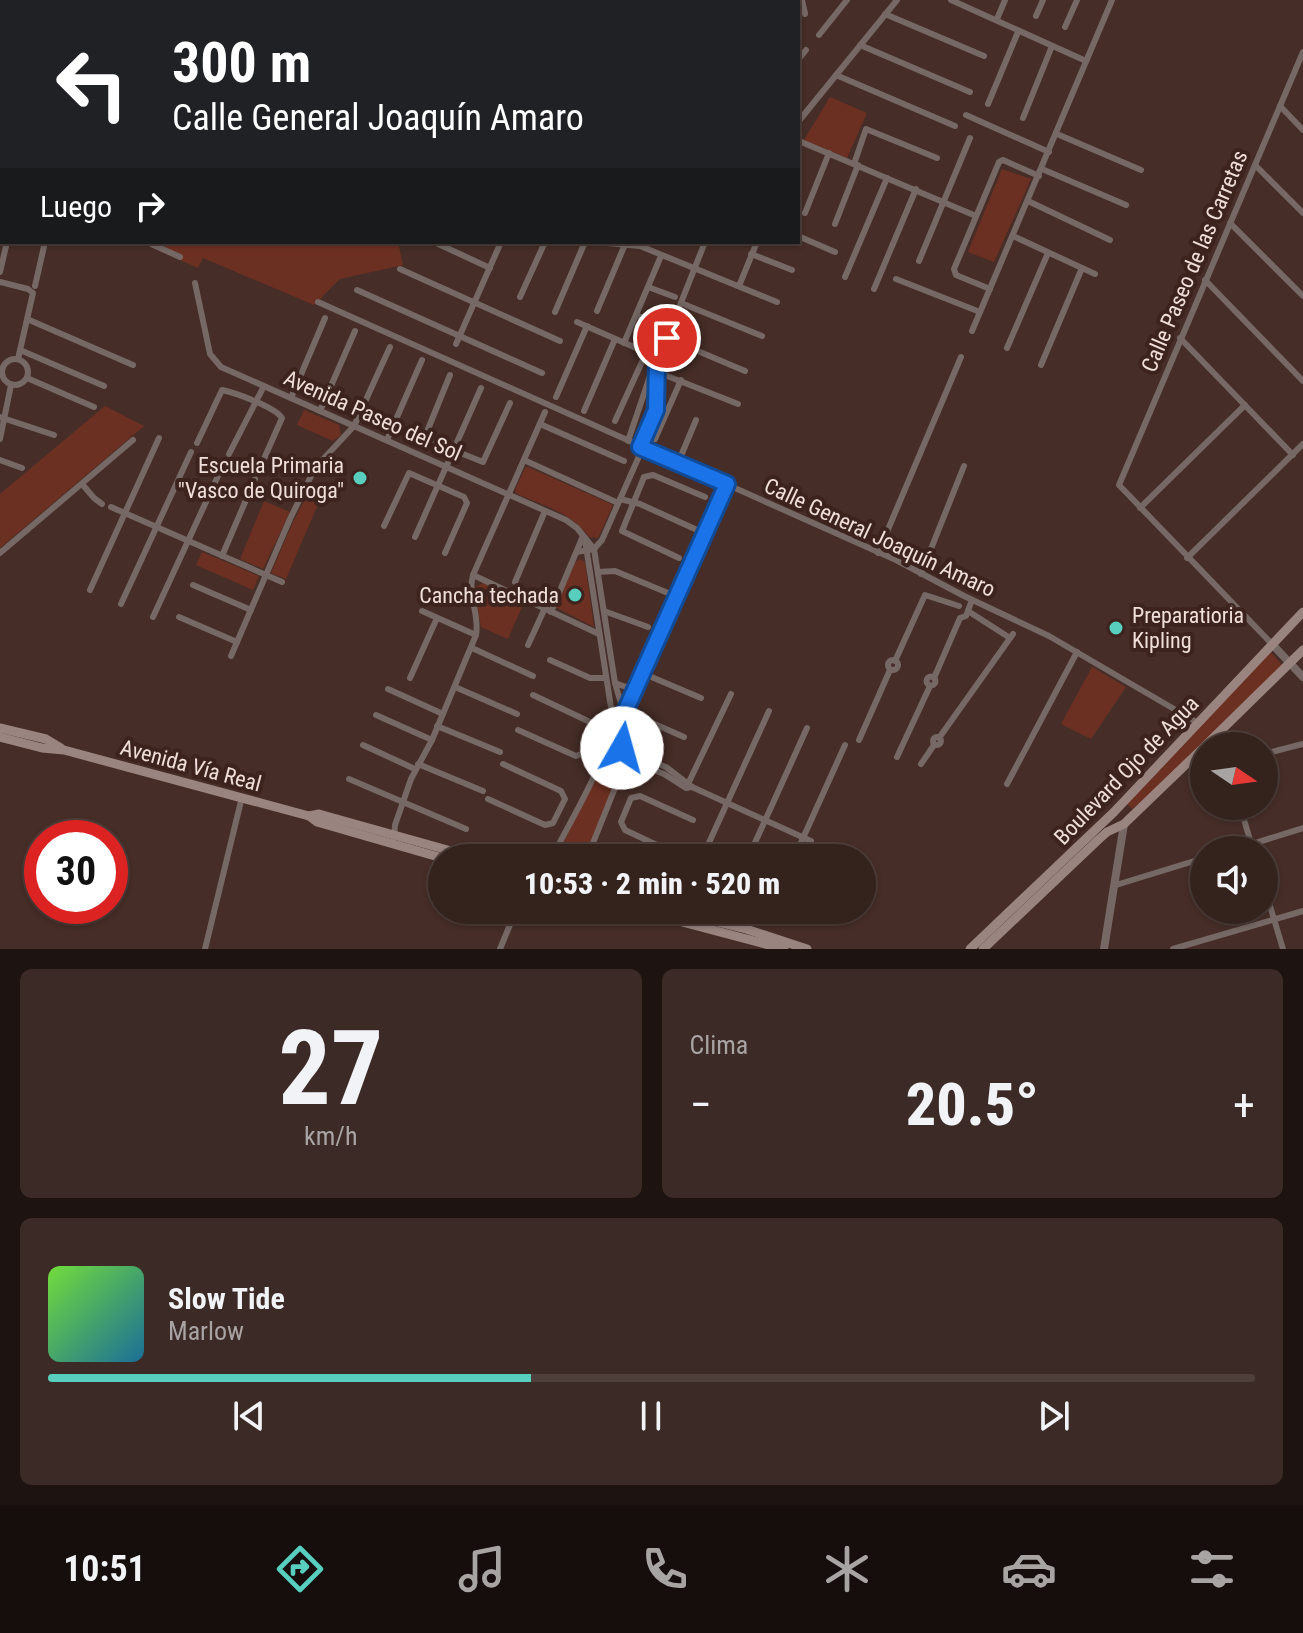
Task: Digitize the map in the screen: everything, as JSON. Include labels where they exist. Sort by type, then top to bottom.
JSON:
[{"type":"main road","name":"Boulevard Ojo de Agua","points":[[970,949],[1122,804],[1303,612]]},
{"type":"main road","name":"Boulevard Ojo de Agua","points":[[1219,732],[1303,650]]},
{"type":"main road","name":"Avenida Vía Real","points":[[0,728],[46,739],[64,750]]},
{"type":"main road","name":"Avenida Vía Real","points":[[0,737],[42,748],[64,750],[309,816],[319,814],[389,839]]},
{"type":"main road","name":"Boulevard Ojo de Agua","points":[[983,949],[1098,840],[1127,821],[1190,760]]},
{"type":"main road","points":[[1114,812],[1118,820],[1127,821],[1127,808],[1122,804]]},
{"type":"main road","points":[[389,839],[428,848]]},
{"type":"main road","points":[[389,839],[428,853]]},
{"type":"main road","points":[[706,924],[784,949]]},
{"type":"main road","points":[[722,924],[807,949]]},
{"type":"street","points":[[802,0],[805,14]]},
{"type":"street","points":[[819,35],[847,0]]},
{"type":"street","points":[[800,120],[895,3],[883,0]]},
{"type":"street","points":[[951,0],[1086,61]]},
{"type":"street","points":[[997,19],[1005,0]]},
{"type":"street","points":[[1036,16],[1043,0]]},
{"type":"street","points":[[1065,27],[1077,0]]},
{"type":"street","points":[[972,331],[1112,0]]},
{"type":"street","points":[[885,14],[984,56]]},
{"type":"street","points":[[988,104],[1018,32]]},
{"type":"street","points":[[860,45],[970,92]]},
{"type":"street","points":[[1023,118],[1052,46]]},
{"type":"street","points":[[800,58],[806,50]]},
{"type":"street","name":"Calle Paseo de las Carretas","points":[[1140,508],[1119,485],[1303,52]]},
{"type":"street","points":[[836,75],[955,126]]},
{"type":"street","points":[[1280,106],[1303,130]]},
{"type":"street","points":[[966,115],[1049,152]]},
{"type":"street","points":[[835,224],[866,129],[937,158]]},
{"type":"street","points":[[1057,134],[1141,170]]},
{"type":"street","points":[[919,261],[970,138]]},
{"type":"street","points":[[800,143],[976,216]]},
{"type":"street","points":[[805,213],[829,153]]},
{"type":"street","points":[[990,289],[954,273],[1001,160],[1126,205]]},
{"type":"street","points":[[1255,165],[1303,213]]},
{"type":"street","points":[[845,277],[887,178]]},
{"type":"street","points":[[874,289],[916,189]]},
{"type":"street","points":[[1028,201],[1110,240]]},
{"type":"street","points":[[1230,223],[1303,296]]},
{"type":"street","points":[[1013,236],[1095,274]]},
{"type":"street","points":[[800,237],[835,252]]},
{"type":"street","points":[[0,272],[7,244]]},
{"type":"street","points":[[18,359],[45,244]]},
{"type":"street","points":[[151,244],[180,257]]},
{"type":"street","points":[[438,244],[490,268]]},
{"type":"street","points":[[456,344],[500,244]]},
{"type":"street","points":[[520,297],[544,244]]},
{"type":"street","points":[[555,312],[584,244]]},
{"type":"street","points":[[597,311],[626,244]]},
{"type":"street","points":[[631,244],[777,302]]},
{"type":"street","points":[[615,421],[651,356],[667,338],[678,300],[704,244]]},
{"type":"street","points":[[739,286],[756,244]]},
{"type":"street","points":[[1007,348],[1048,253]]},
{"type":"street","points":[[751,254],[792,270]]},
{"type":"street","points":[[624,343],[661,256]]},
{"type":"street","points":[[1041,365],[1082,268]]},
{"type":"street","points":[[400,269],[560,341]]},
{"type":"street","points":[[896,279],[980,312]]},
{"type":"street","points":[[1205,280],[1303,381]]},
{"type":"street","points":[[0,282],[34,290]]},
{"type":"street","name":"Avenida Paseo del Sol","points":[[195,283],[210,354],[221,367],[566,520],[594,549]]},
{"type":"street","points":[[648,287],[762,336]]},
{"type":"street","points":[[357,290],[542,373]]},
{"type":"street","name":"Calle General Joaquín Amaro","points":[[318,302],[628,441],[640,450],[727,484],[878,553],[1049,636],[1198,723]]},
{"type":"street","points":[[636,315],[663,326]]},
{"type":"street","points":[[291,398],[325,318]]},
{"type":"street","points":[[27,319],[133,365]]},
{"type":"street","points":[[577,322],[651,356]]},
{"type":"street","points":[[556,397],[587,326]]},
{"type":"street","points":[[320,411],[355,331]]},
{"type":"street","points":[[667,338],[745,371]]},
{"type":"street","points":[[1180,338],[1293,455]]},
{"type":"street","points":[[584,411],[615,339]]},
{"type":"street","points":[[231,656],[315,468],[354,426],[390,347]]},
{"type":"street","points":[[20,350],[104,386]]},
{"type":"street","points":[[577,552],[594,549],[602,540],[640,450],[658,400],[651,356]]},
{"type":"street","points":[[878,553],[961,357]]},
{"type":"street","points":[[11,385],[2,376],[1,369],[5,363],[18,359]]},
{"type":"street","points":[[11,385],[23,383],[27,378],[28,370],[18,359]]},
{"type":"street","points":[[387,440],[422,360]]},
{"type":"street","points":[[628,441],[654,371]]},
{"type":"street","points":[[654,371],[738,404]]},
{"type":"street","points":[[450,375],[425,438],[483,462],[510,403]]},
{"type":"street","points":[[27,378],[94,407]]},
{"type":"street","points":[[655,439],[681,380]]},
{"type":"street","points":[[229,454],[261,384]]},
{"type":"street","points":[[0,439],[11,385]]},
{"type":"street","points":[[415,537],[481,388]]},
{"type":"street","points":[[197,443],[222,390],[279,413],[282,418],[259,470]]},
{"type":"street","points":[[1245,405],[1140,508],[1303,677]]},
{"type":"street","points":[[389,839],[417,766],[432,740],[472,648],[476,635],[476,619],[470,596],[473,575],[545,412]]},
{"type":"street","points":[[636,413],[651,419]]},
{"type":"street","points":[[3,417],[54,435]]},
{"type":"street","points":[[678,463],[696,420]]},
{"type":"street","points":[[540,424],[624,461]]},
{"type":"street","points":[[90,590],[159,438]]},
{"type":"street","points":[[0,553],[133,440]]},
{"type":"street","points":[[1187,558],[1303,444]]},
{"type":"street","points":[[121,604],[191,452]]},
{"type":"street","points":[[0,460],[22,468]]},
{"type":"street","points":[[524,460],[636,502],[695,529]]},
{"type":"street","points":[[153,617],[223,465]]},
{"type":"street","points":[[921,574],[964,466]]},
{"type":"street","points":[[384,526],[409,473],[438,485],[466,499],[445,553]]},
{"type":"street","points":[[679,558],[622,531],[644,477],[648,474],[705,497]]},
{"type":"street","points":[[222,556],[255,479]]},
{"type":"street","points":[[82,484],[102,504]]},
{"type":"street","points":[[594,844],[611,803],[622,752],[624,712],[727,484]]},
{"type":"street","points":[[111,507],[282,582]]},
{"type":"street","points":[[515,582],[545,511]]},
{"type":"street","points":[[584,538],[609,682],[624,712],[684,737]]},
{"type":"street","points":[[528,645],[584,538]]},
{"type":"street","points":[[559,844],[606,748],[612,714],[604,611],[594,549]]},
{"type":"street","points":[[598,572],[615,571],[668,593]]},
{"type":"street","points":[[473,575],[599,634]]},
{"type":"street","points":[[193,585],[251,610]]},
{"type":"street","points":[[859,740],[890,670],[898,668],[895,661],[925,595],[959,606]]},
{"type":"street","points":[[897,757],[930,686],[935,684],[934,678],[960,618],[959,606],[964,596]]},
{"type":"street","points":[[960,618],[966,616],[972,600]]},
{"type":"street","points":[[422,611],[476,635]]},
{"type":"street","points":[[604,611],[648,627]]},
{"type":"street","points":[[921,764],[934,745],[940,744],[939,738],[1012,636],[968,611]]},
{"type":"street","points":[[179,617],[237,642]]},
{"type":"street","points":[[410,678],[437,618]]},
{"type":"street","points":[[472,648],[533,676]]},
{"type":"street","points":[[1007,784],[1077,652]]},
{"type":"street","points":[[550,660],[590,678],[626,687],[638,684]]},
{"type":"street","points":[[642,673],[701,698]]},
{"type":"street","points":[[455,687],[517,714]]},
{"type":"street","points":[[388,689],[443,714]]},
{"type":"street","points":[[689,786],[731,694]]},
{"type":"street","points":[[518,730],[576,756],[584,753],[594,730],[590,722],[533,695]]},
{"type":"street","points":[[708,844],[769,711]]},
{"type":"street","points":[[376,715],[432,740]]},
{"type":"street","points":[[437,726],[500,752]]},
{"type":"street","points":[[754,844],[807,728]]},
{"type":"street","points":[[589,741],[622,752],[811,841]]},
{"type":"street","points":[[1278,750],[1303,744]]},
{"type":"street","points":[[363,745],[483,791]]},
{"type":"street","points":[[800,844],[845,745]]},
{"type":"street","points":[[488,799],[545,825],[553,823],[560,811],[565,799],[561,791],[503,764]]},
{"type":"street","points":[[349,779],[466,829]]},
{"type":"street","points":[[655,844],[622,828],[625,809],[631,798],[640,796],[693,820]]},
{"type":"street","points":[[205,949],[242,797]]},
{"type":"street","points":[[560,811],[572,816]]},
{"type":"street","name":"Boulevard Ojo de Agua","points":[[1104,949],[1127,821]]},
{"type":"street","points":[[1278,837],[1303,828]]},
{"type":"street","points":[[1116,885],[1190,862]]},
{"type":"street","points":[[1278,919],[1303,911]]},
{"type":"street","points":[[500,949],[510,924]]},
{"type":"street","points":[[1173,949],[1260,924]]},
{"type":"street","points":[[1275,924],[1283,949]]},
{"type":"shaded area","points":[[830,97],[867,113],[847,158],[804,140]]},
{"type":"shaded area","points":[[1002,169],[1031,179],[994,262],[968,252]]},
{"type":"shaded area","points":[[144,244],[398,244],[403,265],[340,279],[314,305],[203,258],[198,268]]},
{"type":"shaded area","points":[[105,406],[144,426],[0,548],[0,494]]},
{"type":"shaded area","points":[[304,410],[339,425],[341,435],[333,441],[297,425]]},
{"type":"shaded area","points":[[528,467],[613,505],[598,538],[589,537],[574,522],[556,511],[517,494],[515,490]]},
{"type":"shaded area","points":[[307,496],[319,502],[286,579],[271,573]]},
{"type":"shaded area","points":[[264,501],[290,512],[263,569],[240,559]]},
{"type":"shaded area","points":[[202,552],[259,576],[253,590],[196,565]]},
{"type":"shaded area","points":[[581,559],[585,563],[594,627],[555,607],[576,561]]},
{"type":"shaded area","points":[[483,583],[524,602],[508,639],[481,627],[474,588]]},
{"type":"shaded area","points":[[1269,650],[1282,665],[1214,732],[1192,732]]},
{"type":"shaded area","points":[[1092,667],[1126,687],[1091,739],[1061,724]]},
{"type":"shaded area","points":[[1190,735],[1190,756],[1132,809],[1126,803]]},
{"type":"shaded area","points":[[607,754],[617,758],[610,796],[591,844],[563,844]]},
{"type":"place","name":"Escuela Primaria \"Vasco de Quiroga\"","points":[[360,478]]},
{"type":"place","name":"Cancha techada","points":[[575,595]]},
{"type":"place","name":"Preparatioria Kipling","points":[[1116,628]]},
{"type":"route","points":[[622,748],[624,714],[727,484],[640,447],[656,410],[657,361],[667,338]]}]
